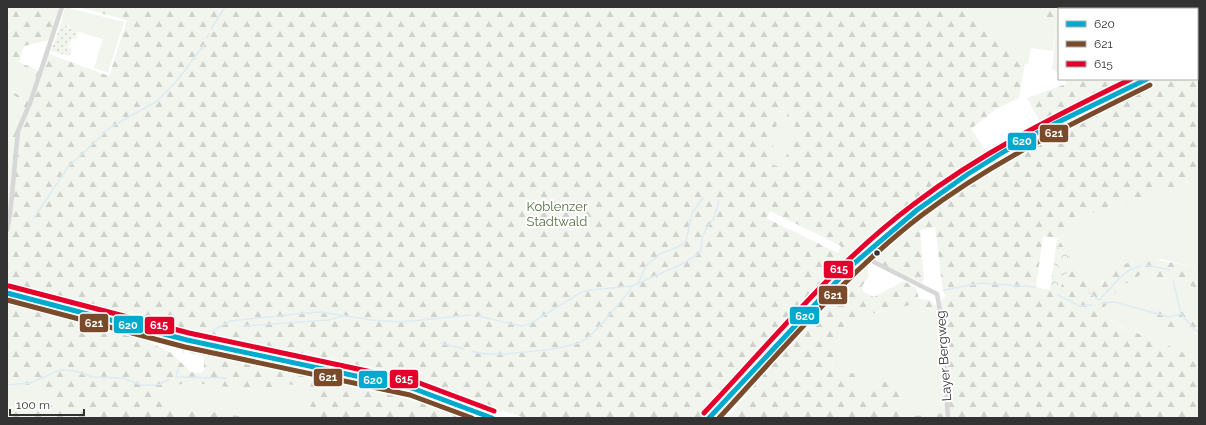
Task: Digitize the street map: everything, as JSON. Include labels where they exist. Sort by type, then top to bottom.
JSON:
[{"type":"main road","points":[[709,418],[824,294],[862,256],[927,203],[979,166],[1048,127],[1145,80]]},
{"type":"main road","points":[[7,293],[172,337],[412,388],[492,418]]},
{"type":"main road","points":[[716,418],[761,369],[781,340]]},
{"type":"street","points":[[7,230],[10,215],[18,131],[30,103],[62,7]]},
{"type":"street","name":"Layer Bergweg","points":[[862,256],[935,293],[941,316],[948,418]]},
{"type":"green space","name":"Koblenzer Stadtwald","points":[[7,7],[64,7],[49,54],[109,76],[127,20],[78,7],[965,7],[963,11],[990,35],[1010,45],[1025,63],[1019,98],[996,109],[971,129],[987,152],[1015,136],[1017,140],[957,178],[860,252],[823,287],[702,418],[525,418],[503,411],[494,413],[407,381],[173,332],[7,288],[7,117],[16,122],[25,101],[7,92],[7,89],[28,100],[37,72],[7,59]],"holes":[[[49,40],[39,71],[19,62],[24,46]],[[779,111],[787,112],[788,126],[796,121],[783,169],[770,163]],[[770,211],[841,246],[838,253],[766,218]]]},
{"type":"green space","points":[[65,7],[124,22],[108,73],[94,68],[103,39],[72,30],[69,26],[61,24]]},
{"type":"green space","points":[[965,7],[1039,7],[1038,21],[1056,24],[1053,51],[1031,48],[1028,64],[1025,63],[1010,45],[990,35],[963,11]]},
{"type":"green space","points":[[1039,7],[1090,8],[1058,8],[1058,73],[1051,68],[1053,65],[1056,24],[1037,21]]},
{"type":"green space","points":[[1199,7],[1199,50],[1198,8],[1139,8]]},
{"type":"green space","points":[[61,24],[66,25],[78,32],[76,39],[72,38],[68,48],[72,49],[69,56],[51,51]]},
{"type":"green space","points":[[7,58],[37,72],[28,100],[7,89]]},
{"type":"green space","points":[[1199,59],[1199,179],[1073,219],[1068,233],[1058,239],[1087,282],[1098,289],[1108,276],[1118,268],[1130,262],[1155,260],[1197,268],[1199,270],[1199,288],[1142,274],[1119,288],[1100,313],[1126,330],[1150,337],[1199,360],[1197,368],[1199,370],[1199,418],[727,418],[798,333],[861,267],[867,267],[869,276],[862,286],[864,292],[874,297],[904,281],[916,288],[919,299],[929,300],[935,305],[941,305],[941,300],[946,296],[943,291],[935,227],[920,230],[924,279],[922,283],[875,261],[875,251],[946,196],[949,191],[981,169],[1021,146],[1155,80],[1198,80]],"holes":[[[1043,236],[1057,238],[1050,290],[1036,287]],[[910,305],[939,311],[946,413],[902,417],[900,392],[892,381],[880,382],[873,391],[858,391],[858,373],[833,374],[832,359],[835,359],[835,345],[845,324],[851,324],[852,318]]]},
{"type":"green space","points":[[1066,80],[1137,80],[1042,126],[1027,98],[1066,84]]},
{"type":"green space","points":[[7,92],[25,101],[16,122],[7,117]]},
{"type":"green space","points":[[779,111],[787,112],[789,126],[797,120],[783,169],[770,163]]},
{"type":"green space","points":[[1199,179],[1199,270],[1197,268],[1161,259],[1102,281],[1098,289],[1087,282],[1058,239],[1068,233],[1073,219]]},
{"type":"green space","points":[[1061,247],[1072,262],[1059,291],[1051,290],[1056,248]]},
{"type":"green space","points":[[1142,274],[1199,288],[1199,332],[1197,330],[1195,332],[1199,337],[1199,360],[1150,337],[1127,330],[1100,313],[1119,288]]},
{"type":"green space","points":[[7,300],[133,334],[171,353],[191,372],[200,373],[204,370],[204,357],[167,346],[167,343],[383,391],[469,418],[308,418],[314,387],[284,384],[253,390],[187,382],[167,389],[165,401],[169,406],[210,416],[214,412],[251,418],[7,418],[7,408],[53,405],[54,388],[12,383],[7,384]]},
{"type":"green space","points":[[910,305],[939,311],[946,413],[902,417],[900,392],[880,382],[873,391],[858,391],[833,374],[832,359],[835,359],[835,345],[845,324],[851,324],[852,318]]},
{"type":"green space","points":[[1168,308],[1173,313],[1178,310],[1184,312],[1198,328],[1191,333],[1180,324],[1173,329],[1158,325],[1156,318],[1158,310]]},
{"type":"green space","points":[[187,382],[253,390],[284,384],[314,387],[308,418],[251,418],[214,412],[210,416],[169,406],[165,401],[167,389]]},
{"type":"green space","points":[[12,383],[54,387],[53,405],[7,408],[7,384]]},
{"type":"waterway","points":[[211,29],[225,7]]},
{"type":"waterway","points":[[207,38],[209,34]]},
{"type":"waterway","points":[[34,218],[68,167],[111,127],[157,101],[175,83],[204,45]]},
{"type":"waterway","points":[[638,283],[646,266],[660,254],[680,246],[686,241],[692,213],[703,198]]},
{"type":"waterway","points":[[478,316],[521,326],[528,325],[580,293],[590,290],[632,286],[680,265],[701,251],[702,238],[706,229],[714,218],[719,201]]},
{"type":"waterway","points":[[1146,265],[1170,270]]},
{"type":"waterway","points":[[1088,292],[1099,300],[1118,279],[1128,271],[1141,266]]},
{"type":"waterway","points":[[1173,280],[1181,314]]},
{"type":"waterway","points":[[944,290],[981,283],[1035,287]]},
{"type":"waterway","points":[[472,351],[480,353],[509,354],[543,350],[581,342],[599,327],[628,293],[632,286]]},
{"type":"waterway","points":[[1058,295],[1080,306],[1092,305]]},
{"type":"waterway","points":[[1102,303],[1115,302],[1169,317],[1181,314],[1199,334]]},
{"type":"waterway","points":[[212,331],[230,321],[320,312],[372,320],[401,322],[470,315]]},
{"type":"waterway","points":[[243,326],[328,320],[345,316]]},
{"type":"waterway","points":[[441,343],[464,349]]},
{"type":"waterway","points":[[176,377],[178,369]]},
{"type":"waterway","points":[[7,385],[30,383],[60,370],[75,371],[92,377],[123,378],[141,385],[158,385],[168,380]]},
{"type":"waterway","points":[[176,377],[226,378]]},
{"type":"transit line","name":"615","points":[[704,413],[804,304],[831,277],[885,227],[914,204],[965,168],[1019,136],[1129,80]]},
{"type":"transit line","name":"620","points":[[709,418],[851,266],[917,210],[968,174],[1005,151],[1048,127],[1145,80]]},
{"type":"transit line","name":"621","points":[[719,418],[816,312],[867,261],[922,215],[976,178],[1004,161],[1062,129],[1150,85]]},
{"type":"transit line","name":"615","points":[[9,286],[189,333],[414,381],[494,411]]},
{"type":"transit line","name":"620","points":[[7,293],[187,340],[412,388],[492,418]]},
{"type":"transit line","name":"621","points":[[7,300],[185,347],[410,395],[472,418]]}]
